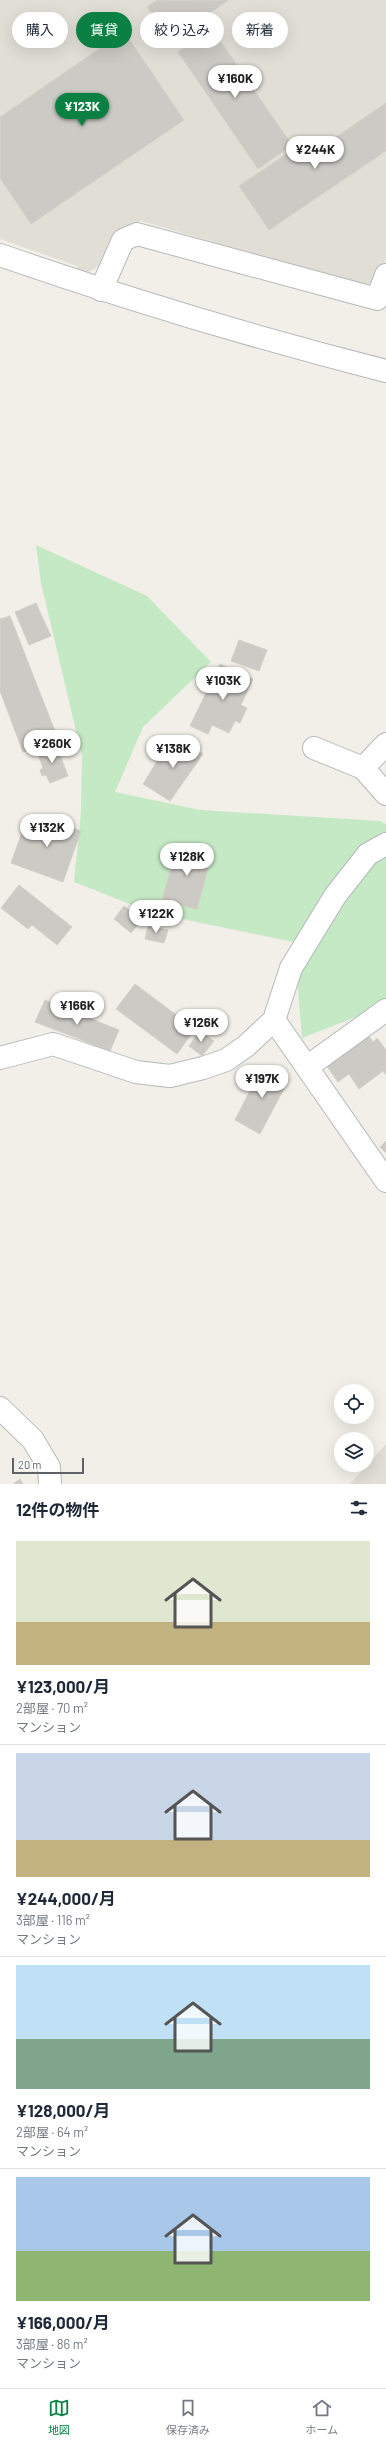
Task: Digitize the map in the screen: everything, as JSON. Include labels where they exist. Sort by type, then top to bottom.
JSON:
[{"type":"street","points":[[101,290],[123,240],[137,234],[377,299],[386,275]]},
{"type":"street","points":[[0,255],[101,290],[330,357],[386,371]]},
{"type":"street","points":[[363,768],[386,744]]},
{"type":"street","points":[[314,748],[363,768],[386,794]]},
{"type":"street","points":[[0,1058],[52,1044],[136,1072],[170,1076],[203,1068],[226,1060],[246,1046],[274,1020],[291,968],[335,896],[368,854],[386,844]]},
{"type":"street","points":[[307,1067],[386,1010]]},
{"type":"street","points":[[274,1020],[386,1181]]},
{"type":"street","points":[[0,1408],[33,1440],[49,1467],[50,1484]]},
{"type":"shaded area","points":[[0,0],[386,0],[386,258],[380,278],[364,286],[141,221],[116,231],[103,264],[83,275],[77,271],[77,266],[0,239]]},
{"type":"shaded area","points":[[386,1444],[386,1484],[350,1484],[361,1472],[374,1472],[374,1457]]},
{"type":"green space","points":[[36,545],[147,596],[211,662],[143,727],[115,792],[200,810],[380,821],[386,824],[386,1005],[302,1038],[294,942],[153,913],[74,882],[81,812],[82,756],[41,583]]},
{"type":"building","points":[[157,0],[229,0],[211,12],[150,12],[147,7]]},
{"type":"building","points":[[132,43],[184,120],[31,224],[0,178],[0,117],[100,48],[132,48]]},
{"type":"building","points":[[224,46],[292,145],[258,169],[178,52],[184,48],[224,48]]},
{"type":"building","points":[[386,103],[386,151],[269,230],[239,186],[294,149],[301,161]]},
{"type":"building","points":[[36,603],[51,636],[29,645],[15,612]]},
{"type":"building","points":[[10,616],[58,739],[23,752],[0,691],[0,619]]},
{"type":"building","points":[[239,640],[267,650],[259,671],[231,661]]},
{"type":"building","points":[[220,664],[253,679],[241,705],[247,708],[240,723],[235,721],[229,733],[212,725],[208,734],[190,726]]},
{"type":"building","points":[[179,738],[203,754],[170,801],[143,784],[167,745],[172,748]]},
{"type":"building","points":[[56,744],[68,776],[50,783],[46,775],[42,776],[40,770],[43,768],[37,751]]},
{"type":"building","points":[[42,816],[81,831],[63,882],[11,863],[25,824],[37,828]]},
{"type":"building","points":[[178,844],[212,854],[197,909],[162,900]]},
{"type":"building","points":[[19,885],[72,927],[57,945],[32,925],[28,929],[1,908]]},
{"type":"building","points":[[124,906],[142,920],[131,933],[114,919]]},
{"type":"building","points":[[148,926],[168,930],[164,943],[145,939]]},
{"type":"building","points":[[135,984],[195,1029],[177,1054],[116,1009]]},
{"type":"building","points":[[45,1000],[119,1030],[110,1051],[35,1022]]},
{"type":"building","points":[[200,1031],[214,1041],[202,1056],[189,1046]]},
{"type":"building","points":[[368,1035],[373,1042],[377,1038],[386,1050],[386,1075],[383,1071],[359,1089],[349,1074],[338,1082],[326,1065]]},
{"type":"building","points":[[263,1065],[289,1079],[260,1134],[235,1120]]},
{"type":"building","points":[[386,1141],[386,1153],[380,1147]]},
{"type":"building","points":[[20,1479],[23,1484],[13,1484]]}]
